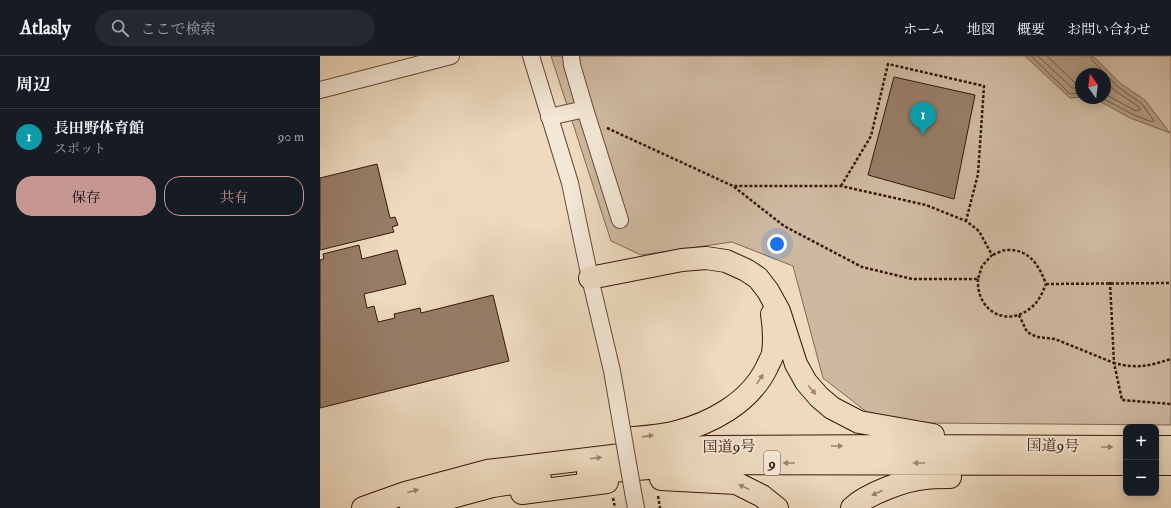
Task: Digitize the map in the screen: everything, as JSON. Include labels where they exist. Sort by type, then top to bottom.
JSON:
[{"type":"highway","points":[[590,278],[682,260],[706,258],[726,261],[746,270],[758,278],[768,291],[779,311],[796,364],[806,382],[819,397],[832,408],[859,422],[992,446]]},
{"type":"highway","points":[[487,471],[522,456],[561,448],[672,433],[702,424],[726,411],[745,397],[761,380],[772,354],[775,331],[768,291]]},
{"type":"highway","name":"国道9号","points":[[363,508],[405,493],[487,471],[662,450],[707,447],[1123,447]]},
{"type":"highway","points":[[1159,447],[1171,447]]},
{"type":"highway","name":"国道9号","points":[[416,506],[493,486],[564,475],[710,463],[1123,464]]},
{"type":"highway","points":[[852,508],[875,493],[900,484],[924,478],[1037,474],[1080,464]]},
{"type":"highway","points":[[1159,464],[1171,464]]},
{"type":"highway","points":[[416,506],[618,481],[667,478],[736,483],[762,496],[777,508]]},
{"type":"street","points":[[320,90],[451,56]]},
{"type":"street","points":[[531,56],[570,183],[612,371],[636,508]]},
{"type":"street","points":[[571,56],[572,65],[586,114],[620,220]]},
{"type":"street","points":[[550,116],[586,114]]},
{"type":"path","points":[[841,186],[871,136],[888,64],[984,86],[978,174],[966,221]]},
{"type":"path","points":[[586,114],[733,186],[784,226],[862,268],[912,278],[978,279]]},
{"type":"path","points":[[733,186],[841,186],[926,206],[966,221],[979,231],[992,256]]},
{"type":"path","points":[[1005,250],[1023,252],[1034,260],[1041,271],[1046,284],[1041,297],[1034,306],[1019,315],[1004,317],[990,311],[981,300],[978,288],[978,279],[982,266],[992,256],[1005,250]]},
{"type":"path","points":[[1046,284],[1110,282],[1171,283]]},
{"type":"path","points":[[1110,282],[1114,363],[1122,400],[1171,404]]},
{"type":"path","points":[[1019,315],[1027,332],[1037,337],[1055,339],[1114,363],[1129,367],[1147,367],[1171,359]]},
{"type":"path","points":[[658,494],[660,508]]},
{"type":"shaded area","points":[[551,56],[1171,56],[1171,425],[924,423],[868,413],[823,378],[793,266],[732,242],[641,255],[611,241]]},
{"type":"water","points":[[1025,56],[1093,56],[1105,68],[1075,68],[1075,98],[1070,98]]},
{"type":"water","points":[[1111,74],[1120,83],[1145,100],[1170,133],[1130,118],[1105,104],[1111,104]]},
{"type":"building","points":[[894,77],[975,95],[954,199],[868,175]]},
{"type":"building","points":[[377,164],[390,218],[395,217],[398,225],[392,227],[394,232],[320,250],[320,178]]},
{"type":"building","points":[[359,245],[362,259],[397,250],[406,284],[364,294],[367,308],[374,306],[378,322],[395,318],[394,314],[420,308],[421,313],[493,295],[509,361],[320,408],[320,260],[324,259],[323,254]]},
{"type":"place","name":"長田野体育館","points":[[923,135]]}]
